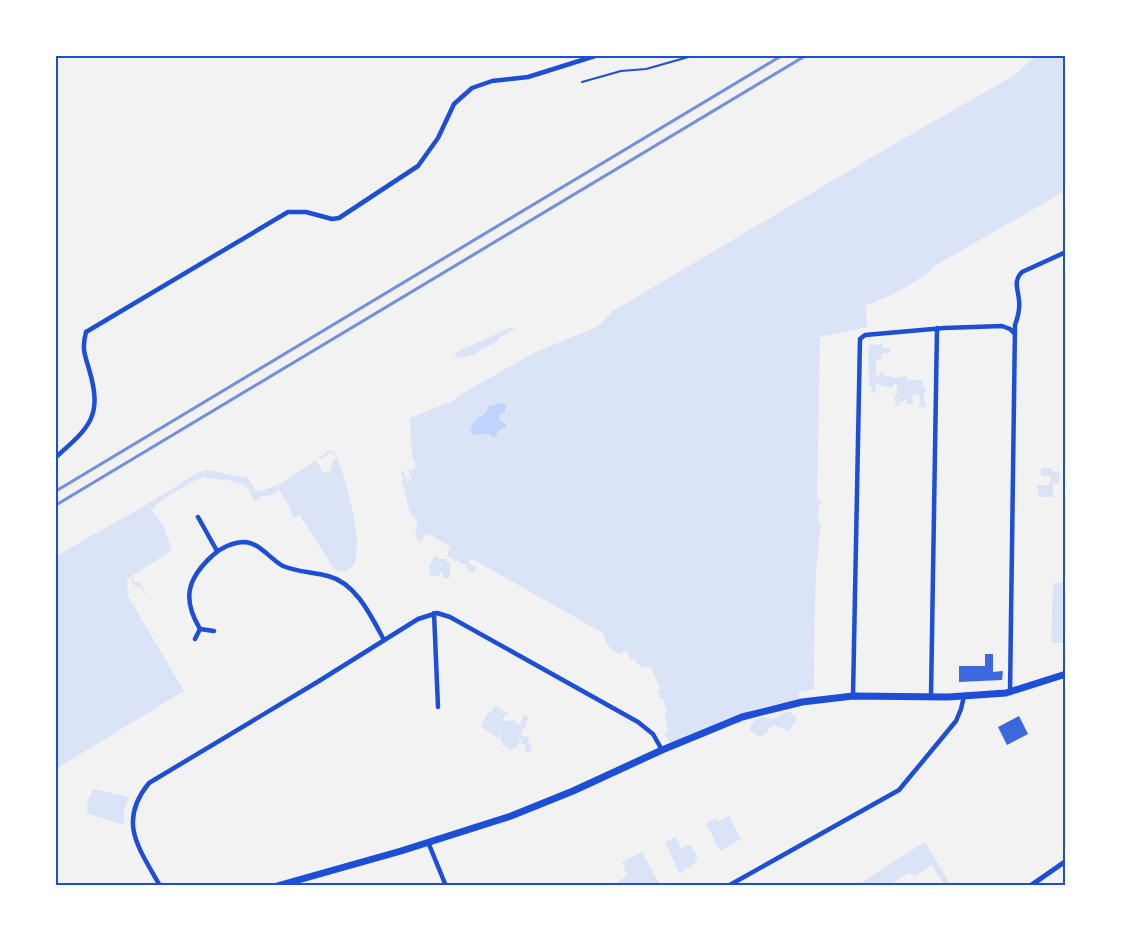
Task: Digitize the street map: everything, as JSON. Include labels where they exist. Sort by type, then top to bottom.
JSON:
[{"type":"main road","points":[[277,885],[511,816],[742,717],[802,702],[853,696],[931,697],[1010,693],[1065,674]]},
{"type":"street","points":[[56,457],[81,435],[91,418],[96,394],[82,347],[86,332],[288,212],[306,212],[332,219],[339,218],[352,210],[418,166],[438,138],[454,104],[472,88],[492,81],[528,77],[595,56]]},
{"type":"street","points":[[1010,693],[1015,325],[1018,318],[1019,300],[1016,290],[1018,275],[1065,252]]},
{"type":"street","points":[[853,696],[860,339],[865,335],[936,328],[1002,327],[1010,329],[1015,334]]},
{"type":"street","points":[[931,697],[936,328]]},
{"type":"street","points":[[198,517],[217,551]]},
{"type":"street","points":[[214,631],[200,629],[195,621],[190,587],[195,574],[217,551],[232,544],[250,543],[260,548],[272,560],[290,569],[329,576],[342,581],[355,593],[384,640]]},
{"type":"street","points":[[434,613],[438,708]]},
{"type":"street","points":[[160,885],[141,851],[132,827],[134,807],[149,783],[418,619],[434,613],[450,617],[638,722],[653,734],[662,750]]},
{"type":"street","points":[[195,639],[200,629]]},
{"type":"street","points":[[728,885],[901,788],[956,721],[962,709],[964,696]]},
{"type":"street","points":[[428,842],[446,885]]},
{"type":"street","points":[[1030,885],[1065,861]]},
{"type":"lane","points":[[582,82],[621,71],[646,69],[692,56]]},
{"type":"shaded area","points":[[1036,56],[1065,56],[1065,191],[931,268],[931,271],[898,292],[866,306],[867,327],[820,337],[817,497],[822,502],[819,506],[818,521],[821,524],[816,585],[814,689],[796,693],[799,694],[799,700],[758,710],[740,724],[725,719],[706,737],[700,736],[671,744],[664,733],[668,730],[665,700],[659,698],[660,694],[657,691],[660,689],[651,667],[642,667],[630,658],[627,651],[621,654],[611,649],[603,633],[472,559],[467,563],[477,567],[473,574],[466,568],[466,564],[447,557],[446,561],[448,563],[450,561],[450,578],[443,578],[442,571],[438,576],[430,576],[429,568],[433,557],[446,559],[450,547],[429,534],[418,542],[415,532],[418,523],[410,512],[401,470],[403,470],[409,487],[407,474],[413,486],[408,469],[413,470],[416,466],[412,457],[410,418],[452,402],[461,394],[536,352],[597,327],[613,311],[1013,76]],"holes":[[[506,406],[507,410],[500,414],[498,419],[504,424],[504,430],[476,435],[470,429],[486,409]]]},
{"type":"shaded area","points":[[511,327],[516,328],[474,355],[462,358],[454,356],[457,352]]},
{"type":"shaded area","points":[[882,342],[883,348],[890,348],[890,353],[882,353],[882,360],[876,361],[876,377],[882,371],[885,375],[896,378],[904,376],[907,380],[921,380],[923,383],[921,385],[926,390],[924,394],[926,411],[924,407],[919,407],[920,397],[916,394],[913,394],[912,404],[907,404],[905,400],[899,403],[900,406],[894,405],[896,402],[894,398],[898,392],[896,383],[892,388],[876,384],[875,393],[871,393],[868,348],[871,344],[879,345]]},
{"type":"shaded area","points":[[330,450],[336,454],[340,464],[356,530],[356,559],[351,568],[343,572],[334,569],[299,514],[296,518],[292,517],[289,506],[279,490],[272,495],[262,496],[255,502],[246,485],[206,476],[161,501],[152,510],[163,525],[172,550],[132,576],[135,583],[139,582],[151,602],[139,586],[133,585],[131,577],[127,579],[128,596],[184,691],[56,769],[56,556],[197,473],[207,470],[248,478],[255,490],[260,492],[283,482],[316,460],[323,473],[331,471],[333,460],[336,459],[334,454],[330,453],[321,459],[320,457]]},
{"type":"shaded area","points":[[1041,468],[1053,468],[1053,471],[1058,471],[1060,474],[1058,483],[1053,484],[1053,497],[1039,497],[1037,485],[1049,485],[1051,476],[1041,476]]},
{"type":"shaded area","points":[[1065,582],[1065,643],[1051,643],[1053,583]]},
{"type":"shaded area","points":[[494,705],[510,715],[505,714],[503,719],[505,721],[513,720],[519,725],[524,715],[529,719],[526,721],[526,727],[522,730],[521,736],[529,737],[528,741],[532,745],[531,751],[524,753],[526,744],[522,744],[520,738],[518,746],[509,751],[500,739],[502,731],[498,738],[481,727]]},
{"type":"shaded area","points":[[789,711],[796,716],[796,721],[788,731],[774,725],[759,737],[750,730],[758,718],[773,719]]},
{"type":"shaded area","points":[[94,789],[129,797],[124,812],[124,825],[88,814],[88,801]]},
{"type":"shaded area","points":[[729,816],[741,839],[720,851],[706,823],[716,818],[719,821]]},
{"type":"shaded area","points":[[676,837],[681,849],[687,845],[692,847],[698,858],[694,860],[696,863],[690,866],[691,868],[685,868],[680,874],[665,842]]},
{"type":"shaded area","points":[[925,842],[951,885],[938,885],[943,883],[932,865],[915,876],[909,873],[889,885],[857,885]]},
{"type":"shaded area","points":[[642,852],[660,885],[657,883],[655,885],[620,885],[618,881],[627,876],[622,862]]},
{"type":"water","points":[[500,403],[506,406],[505,412],[500,414],[499,419],[506,425],[506,428],[498,431],[493,437],[489,434],[473,435],[470,429],[477,418],[484,414],[489,406]]},
{"type":"building","points":[[985,654],[993,654],[993,672],[1003,671],[1002,680],[959,682],[959,666],[985,666]]},
{"type":"building","points":[[1019,716],[1028,734],[1007,745],[998,727]]},
{"type":"railway","points":[[56,491],[781,56]]},
{"type":"railway","points":[[56,505],[805,56]]}]
